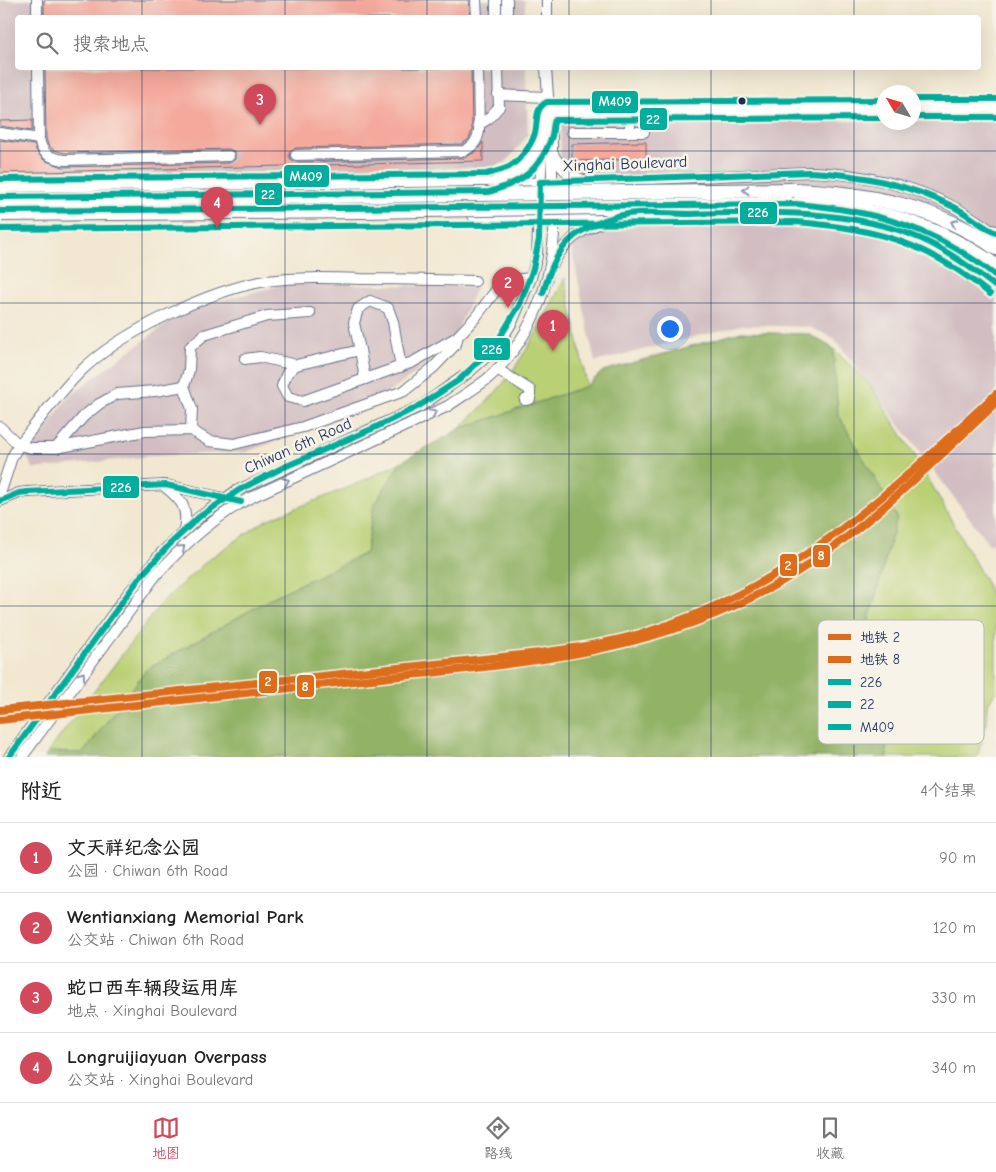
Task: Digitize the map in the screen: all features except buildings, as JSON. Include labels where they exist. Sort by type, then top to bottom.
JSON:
[{"type":"main road","points":[[0,200],[803,190],[869,198],[916,208],[962,227],[996,248]]},
{"type":"main road","points":[[0,214],[817,204],[870,211],[917,224],[958,242],[996,266]]},
{"type":"street","points":[[37,0],[37,15]]},
{"type":"street","points":[[476,0],[477,15]]},
{"type":"street","points":[[496,0],[496,15]]},
{"type":"street","points":[[507,0],[507,15]]},
{"type":"street","points":[[546,15],[547,0]]},
{"type":"street","points":[[38,70],[38,139],[42,150],[52,158],[64,160],[229,156]]},
{"type":"street","points":[[296,155],[464,151],[472,146],[477,139],[479,131],[478,70]]},
{"type":"street","points":[[478,125],[494,114],[498,107],[498,70]]},
{"type":"street","points":[[488,183],[514,174],[523,168],[536,151],[544,134],[544,122],[549,111],[546,70]]},
{"type":"street","points":[[498,95],[548,97]]},
{"type":"street","points":[[921,108],[996,108]]},
{"type":"street","points":[[549,111],[876,109]]},
{"type":"street","points":[[630,110],[630,132]]},
{"type":"street","name":"Chiwan 6th Road","points":[[22,757],[156,575],[175,554],[206,527],[242,502],[448,406],[473,390],[497,369],[517,345],[531,322],[542,296],[548,274],[553,241],[552,122],[549,111]]},
{"type":"street","points":[[572,132],[644,132]]},
{"type":"street","points":[[0,133],[38,139]]},
{"type":"street","name":"Chiwan 6th Road","points":[[9,757],[126,596],[162,552],[184,530],[224,498],[264,476],[421,406],[453,384],[485,358],[501,340],[512,322],[531,278],[536,256],[544,134]]},
{"type":"street","points":[[552,152],[566,173],[586,182]]},
{"type":"street","name":"Xinghai Boulevard","points":[[0,188],[586,182],[835,172],[884,181],[934,198],[973,218],[995,234]]},
{"type":"street","points":[[0,220],[795,213],[845,217],[894,228],[930,242],[957,257],[996,287]]},
{"type":"street","points":[[548,274],[563,246],[581,231],[628,214]]},
{"type":"street","points":[[0,494],[12,458],[19,445],[81,372],[108,350],[168,315],[232,289],[266,281],[303,278],[475,281]]},
{"type":"street","points":[[296,365],[287,373],[282,386],[288,397],[303,401],[400,367],[413,362],[457,337],[475,318],[503,281],[531,278]]},
{"type":"street","points":[[366,379],[354,324],[358,309],[370,301],[388,308],[393,322],[400,367]]},
{"type":"street","points":[[191,430],[192,408],[184,386],[189,370],[190,347],[204,335],[267,316],[310,313]]},
{"type":"street","points":[[0,427],[19,445],[31,448],[56,448],[144,431],[191,430],[209,441],[234,444],[303,427],[404,391],[434,367],[456,344],[457,337]]},
{"type":"street","points":[[244,358],[260,358],[296,365],[360,350]]},
{"type":"street","points":[[497,369],[530,390],[530,399],[525,400]]},
{"type":"street","points":[[56,448],[84,416],[99,404],[117,394],[155,391],[184,386]]},
{"type":"street","points":[[162,484],[176,496],[184,507],[186,515],[184,530]]},
{"type":"street","points":[[0,501],[19,493],[27,492],[162,484],[183,487],[242,502]]},
{"type":"shaded area","points":[[0,0],[525,0],[525,15],[15,15],[15,70],[526,70],[528,135],[506,162],[493,167],[148,176],[96,171],[0,173]]},
{"type":"shaded area","points":[[561,119],[876,121],[876,130],[921,130],[921,121],[996,121],[996,542],[989,544],[834,338],[809,327],[742,325],[595,362],[568,232],[560,168]]},
{"type":"shaded area","points":[[290,283],[477,287],[448,350],[367,408],[246,452],[151,456],[34,469],[26,456],[68,397],[186,309]]},
{"type":"green space","points":[[565,278],[587,386],[459,429],[502,385],[536,333]]},
{"type":"green space","points":[[741,332],[808,334],[833,348],[838,414],[897,517],[869,620],[818,620],[818,744],[885,744],[887,757],[45,757],[48,752],[83,753],[147,669],[277,595],[366,553],[374,505],[401,462],[459,429],[587,386],[603,371]]},
{"type":"green space","points":[[833,348],[870,385],[922,467],[988,586],[996,611],[996,691],[987,705],[984,734],[984,620],[869,620],[897,517],[838,414]]},
{"type":"green space","points":[[401,462],[374,505],[366,553],[277,595],[147,669],[83,753],[48,752],[162,602],[209,559],[266,520],[352,486]]},
{"type":"green space","points":[[885,744],[981,744],[977,757],[887,757]]},
{"type":"metro line","name":"2","points":[[0,710],[539,653],[637,635],[716,606],[761,583],[803,556],[883,496],[996,394]]},
{"type":"metro line","name":"8","points":[[0,720],[517,663],[613,646],[660,634],[706,618],[751,598],[818,558],[850,535],[910,484],[996,403]]},
{"type":"transit line","name":"M409","points":[[921,99],[996,99]]},
{"type":"transit line","name":"M409","points":[[0,179],[486,174],[509,167],[521,157],[533,138],[538,112],[547,102],[876,100]]},
{"type":"transit line","name":"22","points":[[921,117],[996,117]]},
{"type":"transit line","name":"22","points":[[0,197],[489,192],[520,180],[534,168],[551,139],[555,120],[876,118]]},
{"type":"transit line","name":"226","points":[[9,757],[141,576],[169,545],[199,517],[239,490],[282,468],[419,406],[459,380],[494,347],[520,304],[533,269],[539,239],[540,182],[809,172],[846,175],[901,186],[919,192],[954,207],[996,233]]},
{"type":"transit line","name":"M409","points":[[0,211],[796,204],[851,211],[877,216],[902,224],[950,245],[996,276]]},
{"type":"transit line","name":"226","points":[[543,293],[556,258],[574,236],[610,218],[636,213],[793,213],[845,218],[870,223],[895,229],[936,246],[996,287]]},
{"type":"transit line","name":"22","points":[[0,229],[795,222],[850,228],[899,241],[922,250],[944,262],[967,276],[990,294]]},
{"type":"transit line","name":"226","points":[[0,501],[19,493],[27,492],[166,485],[241,502]]},
{"type":"place","name":"蛇口西车辆段运用库","points":[[260,125]]},
{"type":"place","name":"Longruijiayuan Overpass","points":[[217,228]]},
{"type":"place","name":"Wentianxiang Memorial Park","points":[[508,308]]},
{"type":"place","name":"文天祥纪念公园","points":[[553,351]]}]
